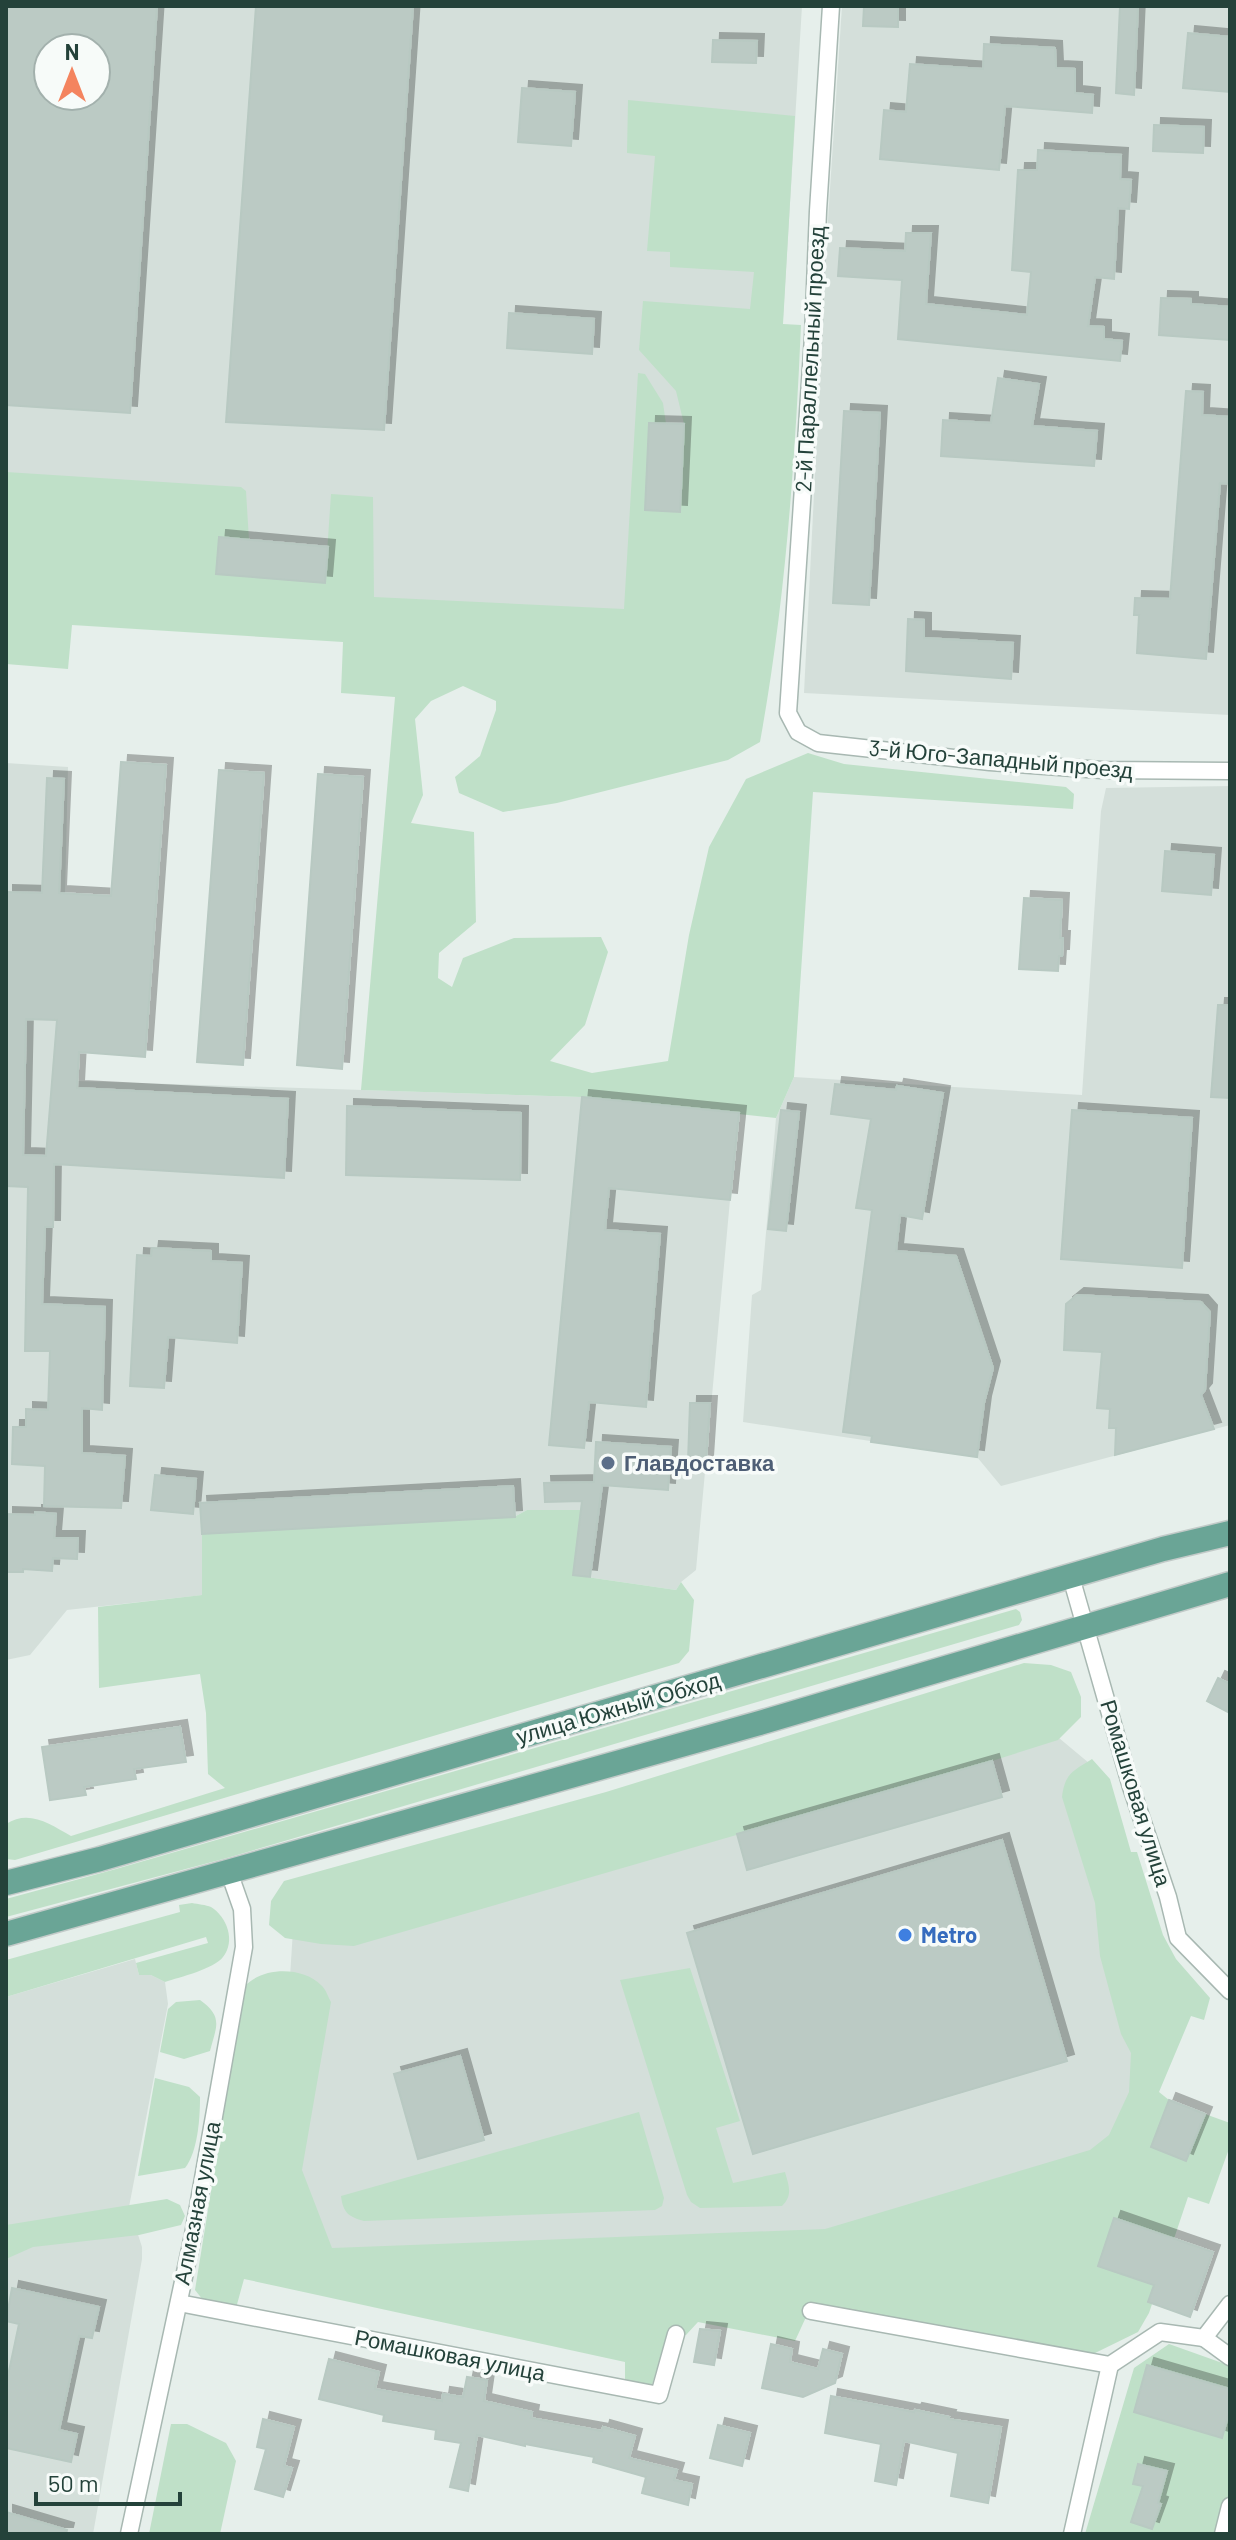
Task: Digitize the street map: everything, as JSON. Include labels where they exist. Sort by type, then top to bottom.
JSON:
[{"type":"main road","name":"улица Южный Обход","points":[[6,1883],[100,1859],[1163,1549],[1230,1533]]},
{"type":"main road","points":[[6,1934],[756,1724],[1230,1584]]},
{"type":"street","name":"2-й Параллельный проезд","points":[[788,713],[831,6]]},
{"type":"street","name":"3-й Юго-Западный проезд","points":[[788,713],[798,732],[818,743],[990,762],[1102,770],[1230,771]]},
{"type":"street","name":"Ромашковая улица","points":[[1071,1577],[1178,1938],[1230,1991]]},
{"type":"street","name":"Алмазная улица","points":[[129,2534],[193,2235],[244,1947],[242,1909],[229,1872]]},
{"type":"street","name":"Ромашковая улица","points":[[179,2303],[659,2395],[676,2334]]},
{"type":"street","points":[[1204,2338],[1230,2304]]},
{"type":"street","points":[[811,2311],[1110,2365],[1160,2332],[1204,2338],[1230,2357]]},
{"type":"street","points":[[1072,2534],[1110,2365]]},
{"type":"street","points":[[1223,2534],[1230,2506]]},
{"type":"shaded area","points":[[6,6],[802,6],[762,665],[6,614]]},
{"type":"shaded area","points":[[842,6],[1230,6],[1230,715],[804,693]]},
{"type":"shaded area","points":[[6,763],[68,767],[65,893],[89,895],[78,1081],[582,1097],[730,1200],[696,1570],[676,1590],[573,1575],[581,1510],[527,1510],[514,1517],[203,1534],[203,1595],[67,1610],[30,1655],[6,1660]]},
{"type":"shaded area","points":[[1230,786],[1230,1425],[1001,1486],[977,1457],[743,1422],[752,1295],[761,1290],[776,1118],[794,1077],[1082,1095],[1101,811],[1106,788]]},
{"type":"shaded area","points":[[1053,1733],[1107,1778],[1175,2004],[1029,2321],[237,2268],[290,1977],[293,1930]]},
{"type":"shaded area","points":[[135,1959],[139,1975],[151,1975],[165,1982],[168,2004],[129,2207],[142,2247],[142,2259],[93,2534],[6,2534],[6,1997]]},
{"type":"green space","points":[[628,100],[795,116],[783,324],[801,325],[799,377],[782,587],[760,742],[728,760],[557,803],[503,812],[459,793],[455,777],[480,756],[496,710],[496,701],[463,686],[431,701],[415,719],[423,795],[411,823],[474,832],[476,922],[439,953],[438,978],[452,987],[463,958],[514,938],[601,937],[608,952],[585,1025],[550,1061],[592,1073],[668,1061],[689,935],[709,847],[746,779],[808,753],[844,764],[1066,787],[1074,794],[1073,809],[813,792],[794,1077],[776,1118],[582,1097],[361,1090],[395,697],[341,693],[343,642],[72,625],[68,669],[6,664],[6,472],[241,487],[246,491],[249,540],[216,574],[325,583],[331,494],[373,497],[374,597],[624,609],[638,373],[645,374],[663,403],[666,424],[649,423],[645,510],[680,511],[684,424],[676,391],[639,350],[643,301],[750,309],[754,272],[670,267],[670,252],[647,251],[655,156],[627,153]]},
{"type":"green space","points":[[527,1510],[581,1510],[573,1575],[676,1590],[681,1582],[694,1600],[689,1651],[679,1663],[15,1860],[6,1859],[6,1824],[15,1820],[39,1820],[71,1836],[225,1788],[208,1774],[206,1713],[200,1674],[99,1688],[98,1607],[202,1595],[202,1534],[514,1517]]},
{"type":"green space","points":[[1016,1609],[1022,1620],[1019,1625],[227,1858],[6,1917],[6,1899]]},
{"type":"green space","points":[[1024,1663],[1051,1665],[1071,1672],[1081,1697],[1081,1717],[1058,1740],[354,1946],[285,1938],[269,1925],[271,1901],[284,1881],[606,1792]]},
{"type":"green space","points":[[1092,1759],[1110,1779],[1131,1852],[1137,1852],[1163,1935],[1176,1959],[1210,1998],[1204,2020],[1191,2016],[1159,2092],[1169,2100],[1151,2147],[1186,2161],[1205,2114],[1230,2123],[1230,2146],[1209,2204],[1188,2197],[1149,2313],[1138,2332],[1091,2355],[812,2304],[795,2341],[698,2322],[686,2335],[668,2332],[652,2385],[625,2380],[625,2362],[244,2279],[236,2308],[203,2300],[195,2290],[244,1987],[251,1980],[282,1971],[313,1979],[323,1987],[331,2002],[302,2170],[332,2248],[825,2229],[1090,2150],[1109,2135],[1129,2092],[1131,2053],[1121,2034],[1100,1956],[1095,1903],[1062,1797],[1068,1778]],"holes":[[[1114,2218],[1154,2231],[1138,2280],[1098,2266]]]},
{"type":"green space","points":[[192,1903],[217,1911],[228,1930],[227,1951],[212,1965],[165,1982],[151,1975],[139,1975],[136,1963],[208,1943],[206,1937],[6,1997],[6,1960],[180,1912],[179,1905]]},
{"type":"green space","points":[[690,1968],[740,2121],[716,2128],[733,2183],[785,2172],[789,2194],[782,2206],[700,2208],[687,2195],[620,1980]]},
{"type":"green space","points":[[200,2000],[215,2017],[216,2029],[210,2051],[184,2059],[160,2052],[168,2009],[176,2002]]},
{"type":"green space","points":[[155,2078],[189,2087],[200,2097],[197,2134],[193,2153],[185,2168],[138,2176]]},
{"type":"green space","points":[[639,2112],[664,2198],[662,2206],[655,2210],[364,2221],[351,2216],[343,2207],[341,2196]]},
{"type":"green space","points":[[167,2199],[180,2205],[185,2216],[181,2225],[139,2235],[33,2247],[6,2259],[6,2225]]},
{"type":"green space","points":[[1169,2344],[1228,2365],[1230,2360],[1230,2534],[1085,2534],[1134,2368]]},
{"type":"green space","points":[[171,2424],[187,2424],[226,2443],[236,2461],[220,2534],[149,2534]]},
{"type":"building","points":[[6,6],[157,6],[130,413],[6,405]]},
{"type":"building","points":[[256,6],[413,6],[384,430],[226,422]]},
{"type":"building","points":[[864,6],[898,6],[898,27],[863,26]]},
{"type":"building","points":[[1120,6],[1138,6],[1134,95],[1116,93]]},
{"type":"building","points":[[1188,33],[1230,37],[1230,92],[1183,88]]},
{"type":"building","points":[[713,40],[757,41],[756,63],[712,62]]},
{"type":"building","points":[[984,44],[1055,48],[1056,68],[1075,69],[1075,93],[1093,95],[1092,113],[1005,106],[999,170],[880,159],[884,110],[906,112],[910,64],[983,69]]},
{"type":"building","points":[[522,88],[575,92],[571,146],[518,142]]},
{"type":"building","points":[[1154,125],[1204,127],[1203,153],[1153,151]]},
{"type":"building","points":[[1038,150],[1121,155],[1120,179],[1131,180],[1129,209],[1118,208],[1114,279],[1095,277],[1088,326],[1104,327],[1104,339],[1122,341],[1120,361],[898,339],[902,280],[838,276],[840,248],[905,251],[906,233],[931,233],[926,304],[1027,315],[1031,272],[1012,270],[1018,170],[1037,170]]},
{"type":"building","points":[[1161,298],[1191,299],[1191,304],[1230,307],[1230,340],[1159,335]]},
{"type":"building","points":[[509,313],[594,319],[592,354],[507,348]]},
{"type":"building","points":[[998,378],[1039,384],[1032,426],[1097,431],[1094,466],[941,456],[943,420],[991,423]]},
{"type":"building","points":[[1186,391],[1203,392],[1202,415],[1230,417],[1230,484],[1220,483],[1206,659],[1137,653],[1139,615],[1134,615],[1135,598],[1170,599]]},
{"type":"building","points":[[844,411],[880,413],[869,605],[833,603]]},
{"type":"building","points":[[649,423],[684,424],[680,512],[645,510]]},
{"type":"building","points":[[219,537],[328,547],[325,583],[216,574]]},
{"type":"building","points":[[908,619],[924,620],[924,638],[1013,643],[1011,679],[906,671]]},
{"type":"building","points":[[121,762],[166,765],[145,1057],[79,1052],[77,1088],[288,1099],[284,1178],[54,1164],[53,1227],[45,1227],[42,1304],[105,1307],[102,1410],[82,1408],[82,1453],[125,1456],[121,1508],[44,1506],[45,1466],[12,1464],[13,1427],[26,1427],[26,1409],[48,1410],[50,1351],[25,1351],[28,1187],[6,1186],[6,892],[42,893],[47,778],[64,779],[59,893],[111,896]],"holes":[[[26,1019],[57,1020],[46,1156],[23,1155]]]},
{"type":"building","points":[[219,770],[264,773],[243,1065],[197,1062]]},
{"type":"building","points":[[318,774],[363,777],[342,1069],[297,1065]]},
{"type":"building","points":[[1165,851],[1214,855],[1211,895],[1162,891]]},
{"type":"building","points":[[1024,898],[1062,900],[1062,956],[1059,956],[1058,971],[1019,969]]},
{"type":"building","points":[[1218,1005],[1230,1005],[1230,1098],[1211,1097]]},
{"type":"building","points":[[835,1084],[896,1090],[897,1086],[943,1093],[922,1219],[900,1215],[896,1251],[956,1256],[993,1368],[984,1403],[977,1457],[871,1442],[872,1436],[843,1432],[872,1210],[856,1208],[871,1119],[831,1114]]},
{"type":"building","points":[[582,1097],[739,1113],[730,1200],[609,1188],[605,1230],[660,1234],[646,1407],[589,1402],[584,1448],[549,1445]]},
{"type":"building","points":[[347,1106],[521,1113],[520,1180],[346,1175]]},
{"type":"building","points":[[781,1110],[799,1112],[786,1231],[768,1229]]},
{"type":"building","points":[[1072,1110],[1192,1118],[1182,1268],[1061,1259]]},
{"type":"building","points":[[152,1248],[211,1251],[211,1261],[242,1263],[237,1343],[168,1337],[164,1388],[130,1386],[137,1255],[151,1256]]},
{"type":"building","points":[[1077,1295],[1201,1302],[1210,1312],[1205,1390],[1201,1395],[1214,1429],[1115,1455],[1116,1428],[1109,1428],[1110,1409],[1097,1408],[1102,1352],[1064,1350],[1066,1304]]},
{"type":"building","points":[[690,1403],[710,1403],[706,1463],[688,1462]]},
{"type":"building","points":[[596,1442],[671,1447],[668,1490],[602,1485],[590,1577],[573,1575],[582,1501],[545,1502],[544,1483],[594,1482]]},
{"type":"building","points":[[155,1475],[196,1479],[193,1514],[151,1510]]},
{"type":"building","points":[[513,1486],[515,1517],[202,1534],[200,1503]]},
{"type":"building","points":[[35,1512],[56,1514],[54,1538],[78,1538],[77,1559],[53,1558],[52,1571],[23,1569],[23,1572],[6,1572],[6,1514],[35,1515]]},
{"type":"building","points":[[1218,1678],[1230,1684],[1230,1713],[1207,1701]]},
{"type":"building","points":[[180,1727],[186,1762],[134,1769],[136,1779],[84,1787],[86,1795],[50,1800],[42,1747]]},
{"type":"building","points":[[992,1761],[1002,1797],[747,1870],[737,1834]]},
{"type":"building","points":[[1002,1840],[1067,2061],[753,2154],[687,1933]]},
{"type":"building","points":[[460,2056],[484,2140],[418,2159],[394,2074]]},
{"type":"building","points":[[1169,2100],[1205,2114],[1186,2161],[1151,2147]]},
{"type":"building","points":[[1114,2218],[1213,2252],[1190,2317],[1148,2302],[1154,2285],[1098,2266]]},
{"type":"building","points":[[12,2288],[99,2307],[92,2338],[79,2336],[59,2430],[77,2434],[71,2462],[6,2448],[6,2385],[19,2324],[6,2321]]},
{"type":"building","points":[[700,2329],[720,2331],[714,2365],[694,2362]]},
{"type":"building","points":[[771,2344],[792,2349],[790,2362],[818,2369],[823,2349],[842,2354],[835,2383],[803,2397],[762,2388]]},
{"type":"building","points":[[329,2359],[379,2372],[375,2389],[442,2401],[443,2394],[463,2397],[467,2377],[487,2380],[484,2401],[532,2412],[531,2418],[602,2431],[603,2427],[635,2436],[629,2458],[677,2470],[674,2480],[692,2484],[688,2505],[642,2493],[646,2477],[593,2462],[594,2457],[477,2435],[468,2491],[450,2487],[461,2443],[435,2439],[436,2430],[383,2421],[384,2415],[319,2399]]},
{"type":"building","points":[[1147,2365],[1230,2389],[1230,2409],[1222,2438],[1134,2412]]},
{"type":"building","points":[[831,2396],[1001,2427],[988,2503],[951,2496],[958,2453],[904,2441],[896,2485],[875,2481],[881,2444],[825,2433]]},
{"type":"building","points":[[263,2419],[294,2427],[284,2466],[292,2468],[283,2497],[255,2489],[266,2449],[257,2447]]},
{"type":"building","points":[[718,2425],[750,2433],[742,2466],[710,2458]]},
{"type":"building","points":[[1138,2464],[1167,2471],[1158,2503],[1161,2504],[1152,2529],[1131,2522],[1143,2486],[1133,2484]]},
{"type":"building","points":[[6,2512],[67,2530],[66,2534],[6,2534]]},
{"type":"place","name":"Главдоставка","points":[[608,1463]]},
{"type":"place","name":"Metro","points":[[905,1935]]}]
